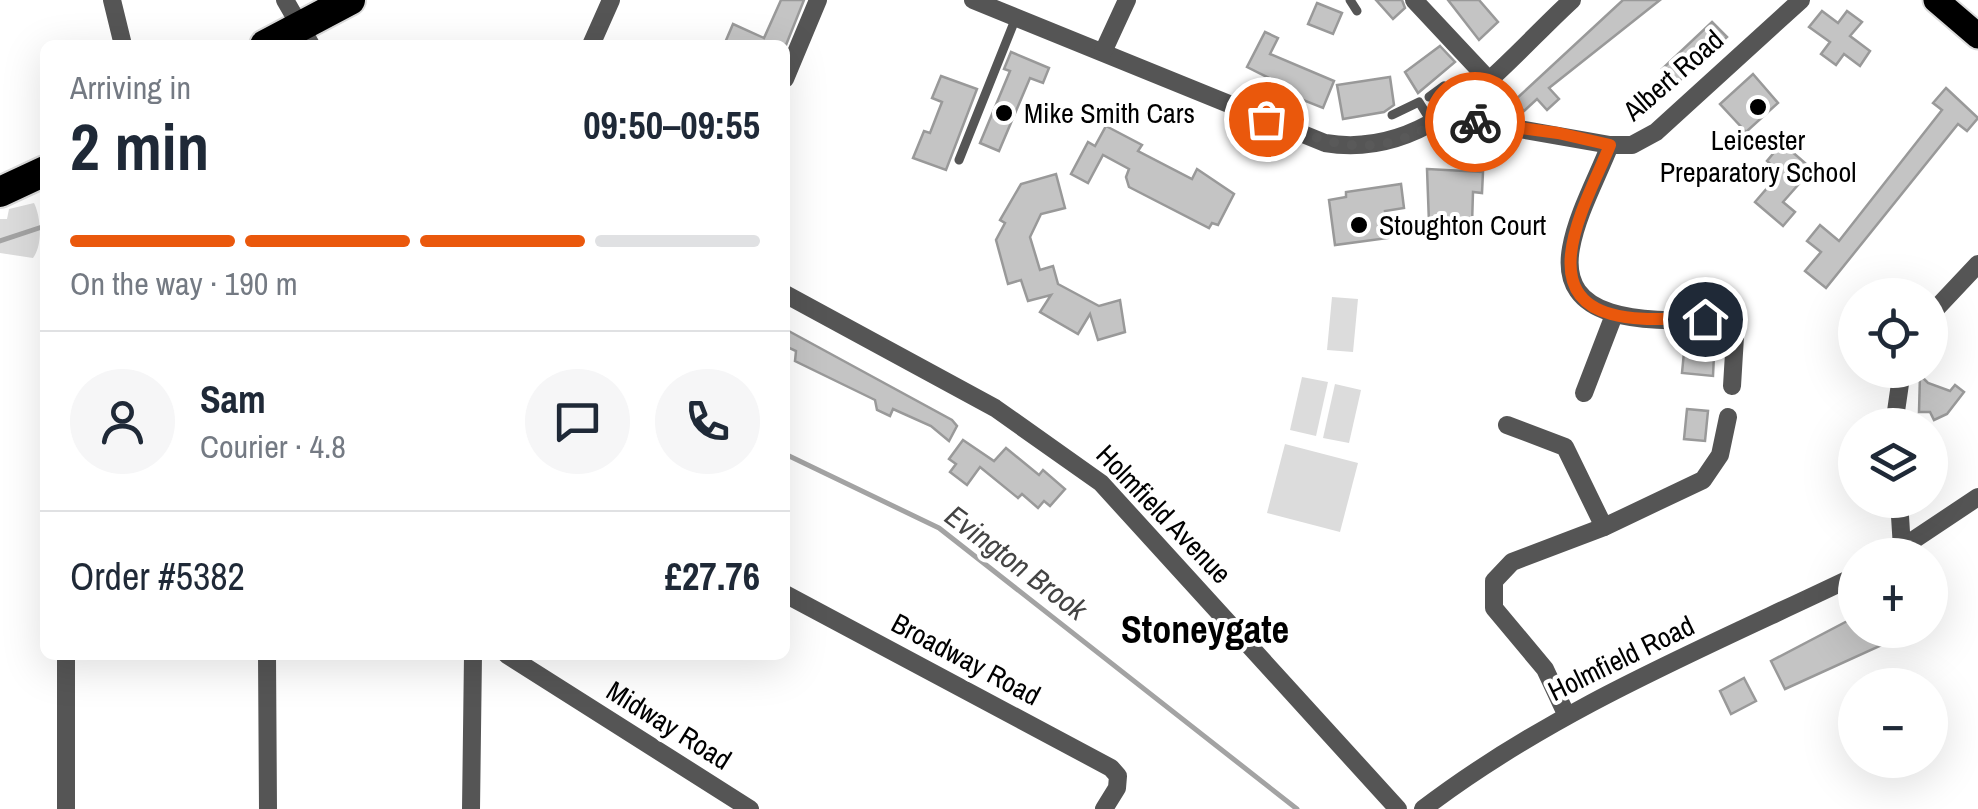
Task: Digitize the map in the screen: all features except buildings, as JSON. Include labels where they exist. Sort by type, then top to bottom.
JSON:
[{"type":"highway","points":[[273,40],[299,23],[350,0]]},
{"type":"highway","points":[[0,192],[40,173]]},
{"type":"main road","points":[[1936,0],[1978,36]]},
{"type":"street","points":[[112,0],[122,40]]},
{"type":"street","points":[[594,40],[611,0]]},
{"type":"street","points":[[790,67],[818,0]]},
{"type":"street","points":[[974,0],[1015,20],[1326,143],[1365,147],[1406,138],[1446,116],[1572,0]]},
{"type":"street","points":[[1103,52],[1126,0]]},
{"type":"street","points":[[1414,0],[1486,78]]},
{"type":"street","name":"Albert Road","points":[[1446,116],[1610,145],[1632,145],[1656,132],[1801,0]]},
{"type":"street","points":[[1610,145],[1572,243],[1568,268],[1584,301],[1614,315],[1736,320],[1732,386]]},
{"type":"street","points":[[1948,296],[1978,264]]},
{"type":"street","name":"Holmfield Avenue","points":[[790,297],[995,408],[1101,483],[1398,809]]},
{"type":"street","points":[[1584,393],[1614,315]]},
{"type":"street","points":[[1566,714],[1545,668],[1494,608],[1494,581],[1512,562],[1604,527],[1704,480],[1720,455],[1728,416]]},
{"type":"street","points":[[1507,424],[1565,447],[1576,462],[1604,527]]},
{"type":"street","points":[[1918,538],[1978,497]]},
{"type":"street","name":"Holmfield Road","points":[[1423,809],[1483,764],[1566,714],[1838,584]]},
{"type":"street","name":"Broadway Road","points":[[790,597],[1112,768],[1118,776],[1117,788],[1104,809]]},
{"type":"street","points":[[66,660],[66,809]]},
{"type":"street","points":[[267,660],[268,809]]},
{"type":"street","points":[[471,809],[474,660]]},
{"type":"street","name":"Midway Road","points":[[515,660],[750,809]]},
{"type":"lane","points":[[1350,0],[1357,11]]},
{"type":"lane","points":[[958,160],[1015,20]]},
{"type":"lane","points":[[1429,97],[1444,86],[1446,116]]},
{"type":"lane","points":[[1392,116],[1419,102],[1446,116]]},
{"type":"shaded area","points":[[34,203],[40,231],[33,258],[0,253],[0,219],[7,219],[9,209]]},
{"type":"shaded area","points":[[1332,297],[1358,299],[1353,352],[1327,350]]},
{"type":"shaded area","points":[[1302,377],[1328,382],[1316,436],[1290,430]]},
{"type":"shaded area","points":[[1335,384],[1361,390],[1349,443],[1323,438]]},
{"type":"shaded area","points":[[1285,444],[1358,463],[1340,532],[1267,513]]},
{"type":"waterway","name":"Evington Brook","points":[[0,241],[40,228]]},
{"type":"waterway","name":"Evington Brook","points":[[790,456],[939,528],[1297,809]]},
{"type":"way so far","points":[[1266,119],[1326,143],[1365,147],[1406,138],[1446,116],[1475,122]]},
{"type":"place","name":"Leicester Preparatory School","points":[[1758,107]]},
{"type":"place","name":"Mike Smith Cars","points":[[1004,113]]},
{"type":"place","name":"Stoughton Court","points":[[1359,225]]},
{"type":"district","name":"Stoneygate","points":[[1205,630]]},
{"type":"route","points":[[1475,122],[1558,133],[1610,145],[1572,243],[1568,268],[1576,292],[1594,308],[1614,315],[1705,319]]}]
